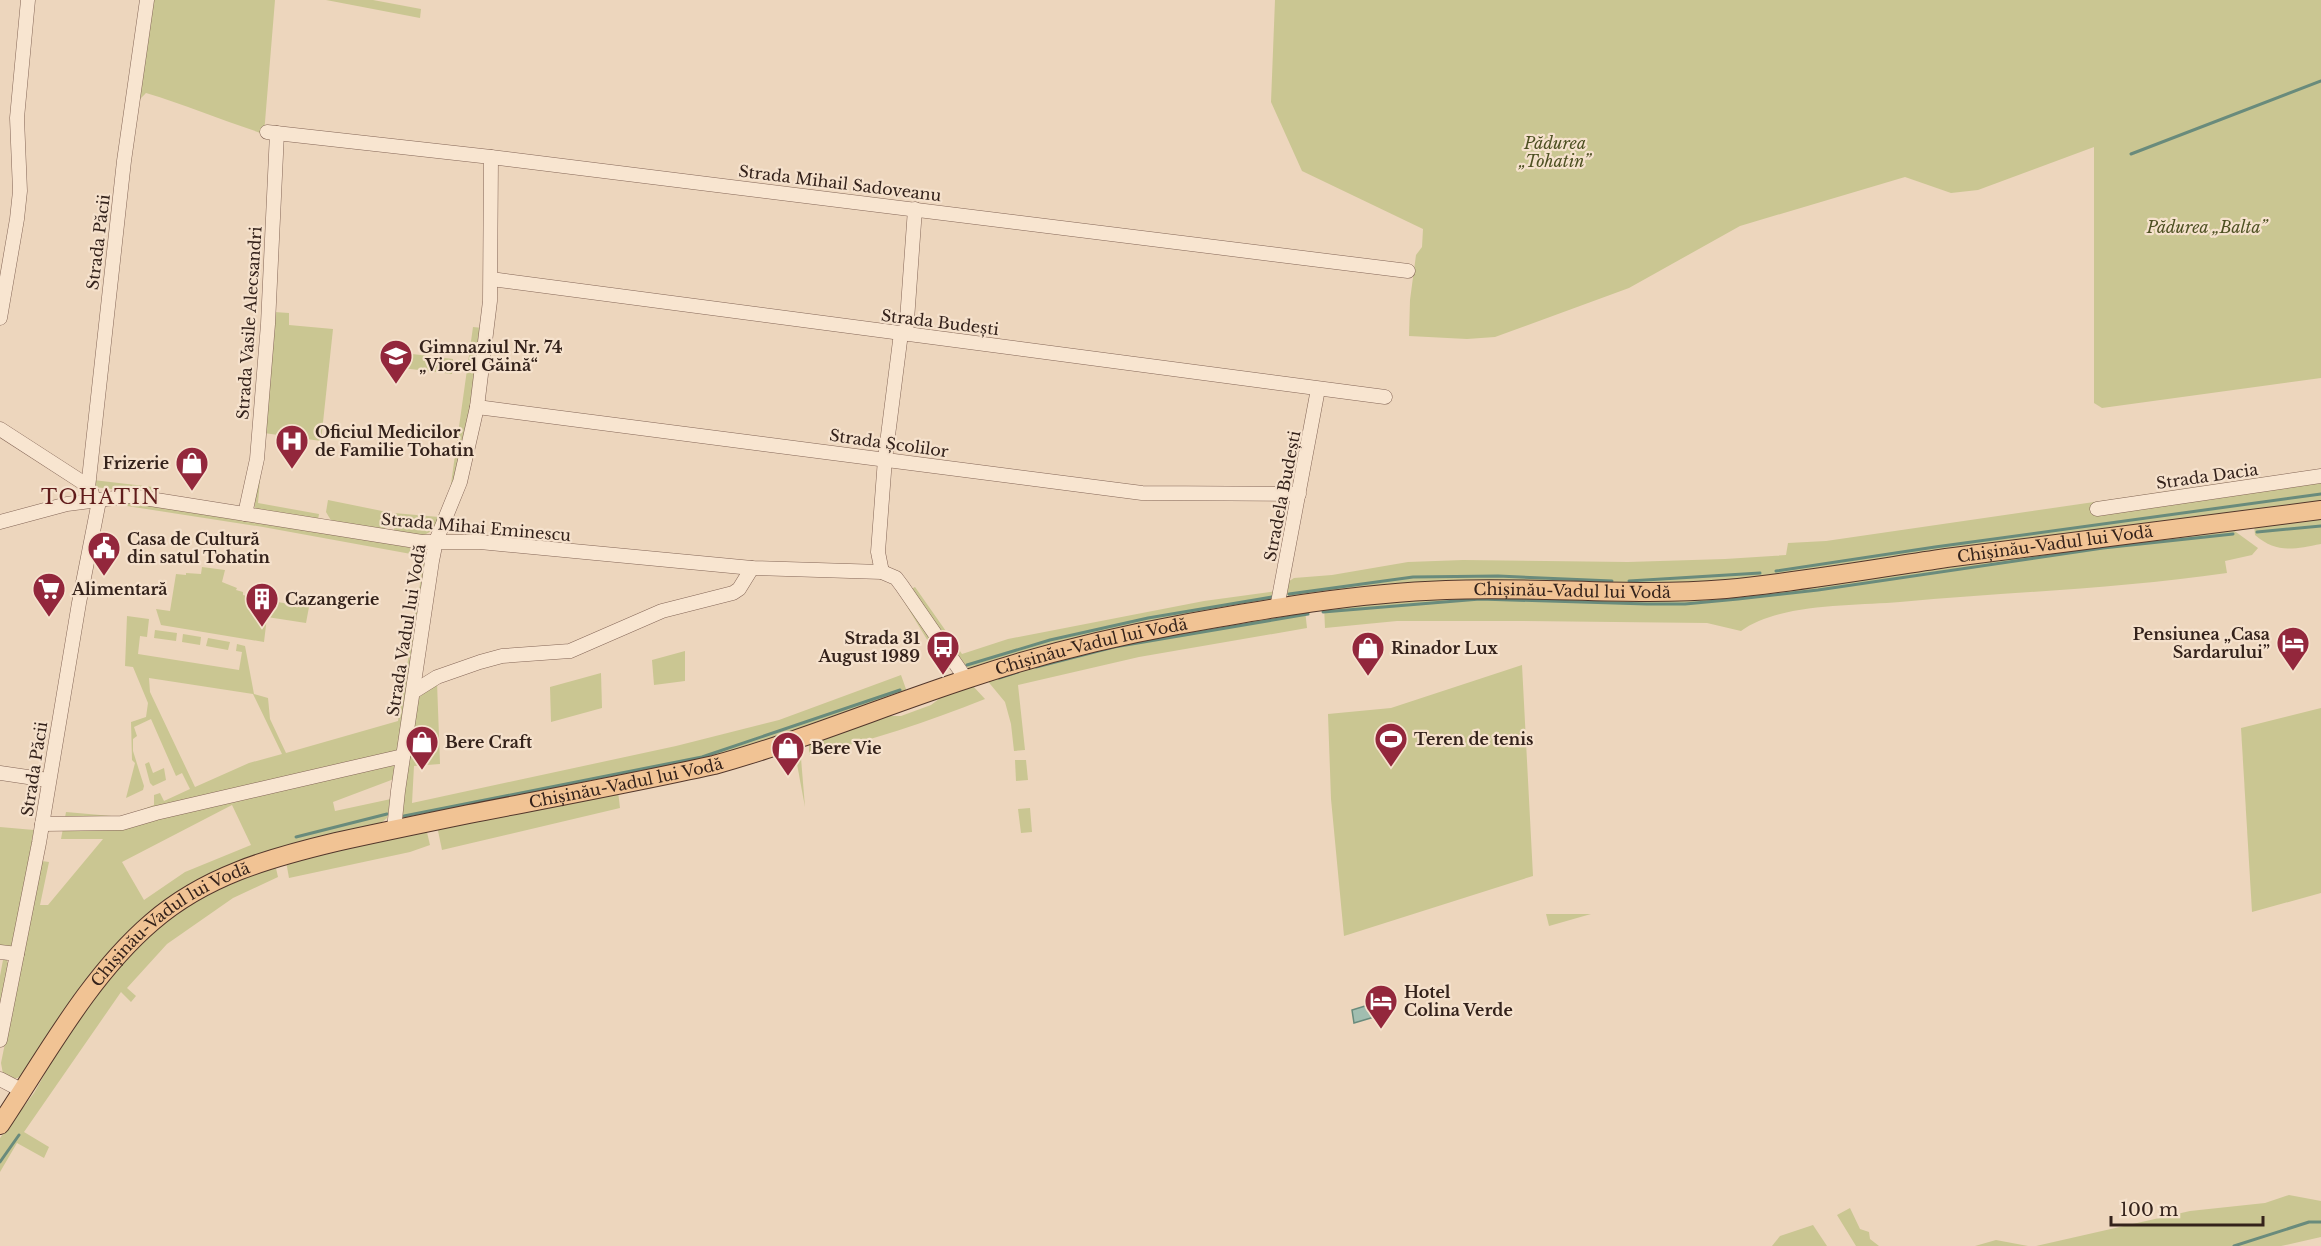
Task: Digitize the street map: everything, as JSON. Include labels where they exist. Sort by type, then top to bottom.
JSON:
[{"type":"main road","name":"Chișinău-Vadul lui Vodă","points":[[0,1125],[103,973],[125,947],[181,899],[214,881],[249,866],[394,829],[714,765],[803,738],[966,679],[1032,658],[1100,641],[1277,608],[1383,594],[1497,589],[1641,593],[1727,589],[2059,543],[2321,510]]},
{"type":"street","points":[[0,318],[20,191],[17,118],[28,0]]},
{"type":"street","name":"Strada Păcii","points":[[88,488],[121,183],[147,0]]},
{"type":"street","name":"Strada Mihail Sadoveanu","points":[[272,132],[1408,271]]},
{"type":"street","name":"Strada Vasile Alecsandri","points":[[245,514],[256,459],[263,379],[272,132]]},
{"type":"street","name":"Strada Vadul lui Vodă","points":[[394,829],[412,692],[436,541],[460,482],[477,407],[490,301],[491,157]]},
{"type":"street","points":[[915,209],[903,333],[885,459],[878,552],[882,572],[896,578],[902,585],[966,679]]},
{"type":"street","name":"Strada Budești","points":[[491,279],[1385,397]]},
{"type":"street","name":"Stradela Budești","points":[[1277,608],[1318,389]]},
{"type":"street","name":"Strada Școlilor","points":[[477,407],[1142,494],[1299,494]]},
{"type":"street","points":[[0,429],[82,482],[99,501]]},
{"type":"street","name":"Strada Dacia","points":[[2097,509],[2321,476]]},
{"type":"street","name":"Strada Mihai Eminescu","points":[[0,522],[67,504],[131,496],[422,542],[480,542],[752,568],[882,572]]},
{"type":"street","name":"Strada Păcii","points":[[0,1040],[42,824],[99,501]]},
{"type":"street","points":[[412,692],[437,677],[480,662],[518,654],[570,651],[662,611],[733,592],[739,589],[752,568]]},
{"type":"street","points":[[42,824],[122,824],[156,813],[403,756]]},
{"type":"street","points":[[0,773],[48,780]]},
{"type":"street","points":[[0,952],[17,954]]},
{"type":"street","points":[[0,1079],[23,1090]]},
{"type":"green space","points":[[152,0],[275,0],[264,134],[146,93],[139,100]]},
{"type":"green space","points":[[326,0],[373,0],[421,9],[420,18]]},
{"type":"green space","name":"Pădurea „Tohatin”","points":[[1275,0],[2321,0],[2321,378],[2102,408],[2094,403],[2094,147],[1978,190],[1951,193],[1905,177],[1740,226],[1629,288],[1495,337],[1467,339],[1409,336],[1410,300],[1416,255],[1422,247],[1423,229],[1302,171],[1271,102]]},
{"type":"green space","points":[[274,312],[289,313],[289,325],[333,329],[321,441],[264,433],[258,503],[319,514],[318,520],[254,511]]},
{"type":"green space","points":[[473,327],[483,328],[478,375],[467,440],[450,501],[439,522],[426,534],[414,536],[394,532],[394,513],[439,517],[449,498]]},
{"type":"green space","points":[[404,353],[453,359],[452,374],[402,368]]},
{"type":"green space","points":[[2321,469],[2321,502],[1747,581],[1290,599],[1286,593],[1286,583],[1294,578],[1332,575],[1408,562],[1463,560],[1628,562],[1786,555],[1788,543],[1826,541]]},
{"type":"green space","points":[[93,480],[153,487],[151,494],[95,487]]},
{"type":"green space","points":[[328,500],[387,512],[385,529],[382,531],[332,522],[326,512]]},
{"type":"green space","points":[[140,501],[419,549],[427,559],[395,753],[394,779],[333,802],[335,811],[391,799],[387,818],[381,823],[302,841],[185,889],[22,1076],[12,1078],[3,1074],[1,1063],[42,861],[49,862],[40,905],[48,905],[103,839],[61,839],[66,812],[123,817],[154,805],[154,795],[160,793],[164,801],[190,789],[182,773],[176,776],[151,719],[134,727],[137,736],[133,739],[133,751],[144,786],[143,790],[126,798],[135,763],[132,760],[131,722],[146,717],[148,703],[133,667],[125,666],[127,616],[149,619],[147,637],[140,636],[138,654],[239,670],[242,652],[236,651],[237,644],[245,646],[254,694],[268,698],[270,719],[286,753],[398,721],[403,688],[398,686],[400,679],[405,679],[424,559],[422,556],[263,527],[127,506],[127,502]],"holes":[[[149,678],[253,694],[282,754],[249,763],[195,787],[150,692]],[[232,805],[251,845],[185,872],[144,900],[122,862]]]},
{"type":"green space","points":[[2321,517],[2321,544],[2278,548],[2255,535],[2254,524]]},
{"type":"green space","points":[[2229,527],[2258,548],[2252,555],[2225,561],[2227,573],[2104,587],[1818,607],[1775,615],[1741,631],[1707,623],[1516,621],[1397,621],[1325,628],[1324,606],[1462,594],[1610,599]]},
{"type":"green space","points":[[202,567],[225,570],[222,582],[237,588],[236,590],[243,592],[243,595],[260,599],[262,590],[271,591],[271,601],[309,607],[306,623],[267,617],[264,642],[161,625],[156,609],[170,611],[176,574],[201,574]]},
{"type":"green space","points":[[894,585],[947,659],[940,661]]},
{"type":"green space","points":[[915,587],[962,654],[1008,639],[1204,601],[1277,591],[1272,601],[974,670],[969,669],[961,660],[911,589]]},
{"type":"green space","points":[[1305,610],[1307,628],[1139,657],[1018,685],[1025,750],[1014,751],[1011,724],[1005,702],[986,679],[1110,644]]},
{"type":"green space","points":[[155,630],[177,633],[176,641],[154,638]]},
{"type":"green space","points":[[183,634],[201,637],[200,645],[182,642]]},
{"type":"green space","points":[[208,638],[230,642],[228,650],[206,646]]},
{"type":"green space","points":[[685,651],[685,681],[654,685],[652,660]]},
{"type":"green space","points":[[1522,665],[1533,876],[1344,936],[1331,799],[1328,714],[1391,708]]},
{"type":"green space","points":[[601,673],[602,708],[551,722],[550,687]]},
{"type":"green space","points":[[901,675],[907,692],[702,761],[402,819],[401,806],[415,701],[437,682],[440,764],[414,766],[412,803],[676,746],[779,720]]},
{"type":"green space","points":[[972,685],[985,699],[854,744],[809,755],[809,743],[881,716],[901,716],[931,705],[947,693]]},
{"type":"green space","points":[[2321,708],[2321,893],[2252,912],[2241,728]]},
{"type":"green space","points":[[800,746],[805,807],[794,748]]},
{"type":"green space","points":[[1015,760],[1026,760],[1028,780],[1016,781]]},
{"type":"green space","points":[[149,762],[153,773],[164,768],[166,780],[153,786],[150,783],[145,764]]},
{"type":"green space","points":[[618,791],[620,808],[442,850],[437,826]]},
{"type":"green space","points":[[1030,808],[1032,832],[1021,833],[1018,809]]},
{"type":"green space","points":[[0,827],[34,830],[13,945],[10,947],[0,945]]},
{"type":"green space","points":[[426,828],[430,845],[410,852],[289,878],[286,861]]},
{"type":"green space","points":[[275,864],[278,877],[233,898],[167,944],[127,988],[136,996],[131,1002],[121,992],[24,1132],[49,1147],[44,1158],[17,1143],[0,1172],[0,1138],[34,1093],[48,1064],[79,1018],[130,951],[171,914],[195,899]]},
{"type":"green space","points":[[1546,914],[1591,914],[1549,926]]},
{"type":"green space","points":[[3,960],[7,960],[8,964],[0,1008],[0,976]]},
{"type":"green space","points":[[2289,1195],[2321,1201],[2321,1237],[2281,1246],[2036,1246],[2190,1211],[2265,1203]]},
{"type":"green space","points":[[1850,1208],[1860,1229],[1869,1232],[1870,1239],[1879,1246],[1856,1246],[1837,1215]]},
{"type":"green space","points":[[1813,1225],[1827,1246],[1772,1246],[1780,1236]]},
{"type":"green space","points":[[1996,1240],[2028,1246],[1975,1246]]},
{"type":"shaded area","points":[[1378,1002],[1381,1015],[1354,1023],[1352,1010]]},
{"type":"waterway","points":[[2131,154],[2321,81]]},
{"type":"waterway","points":[[1776,571],[2321,494]]},
{"type":"waterway","points":[[2257,532],[2321,526]]},
{"type":"waterway","points":[[1323,612],[1480,599],[1685,604],[1818,590],[2103,548],[2233,534]]},
{"type":"waterway","points":[[1629,581],[1760,573]]},
{"type":"waterway","points":[[1289,594],[1413,577],[1498,576],[1612,581]]},
{"type":"waterway","points":[[967,665],[1050,640],[1148,618],[1272,597]]},
{"type":"waterway","points":[[1036,667],[1114,647],[1308,614]]},
{"type":"waterway","points":[[999,678],[1018,672]]},
{"type":"waterway","points":[[404,816],[702,757],[900,690]]},
{"type":"waterway","points":[[296,837],[387,814]]},
{"type":"waterway","points":[[0,1162],[19,1135]]},
{"type":"waterway","points":[[2234,1246],[2309,1222],[2321,1222]]},
{"type":"place","name":"Gimnaziul Nr. 74 „Viorel Găină“","points":[[396,385]]},
{"type":"place","name":"Oficiul Medicilor de Familie Tohatin","points":[[292,470]]},
{"type":"place","name":"Frizerie","points":[[192,492]]},
{"type":"place","name":"Casa de Cultură din satul Tohatin","points":[[104,577]]},
{"type":"place","name":"Alimentară","points":[[49,618]]},
{"type":"place","name":"Cazangerie","points":[[262,628]]},
{"type":"place","name":"Pensiunea „Casa Sardarului”","points":[[2293,672]]},
{"type":"place","name":"Strada 31 August 1989","points":[[943,676]]},
{"type":"place","name":"Rinador Lux","points":[[1368,677]]},
{"type":"place","name":"Teren de tenis","points":[[1391,768]]},
{"type":"place","name":"Bere Craft","points":[[422,771]]},
{"type":"place","name":"Bere Vie","points":[[788,777]]},
{"type":"place","name":"Hotel Colina Verde","points":[[1381,1030]]},
{"type":"district","name":"TOHATIN","points":[[101,497]]},
{"type":"park label","name":"Pădurea „Balta”","points":[[2207,227]]}]
